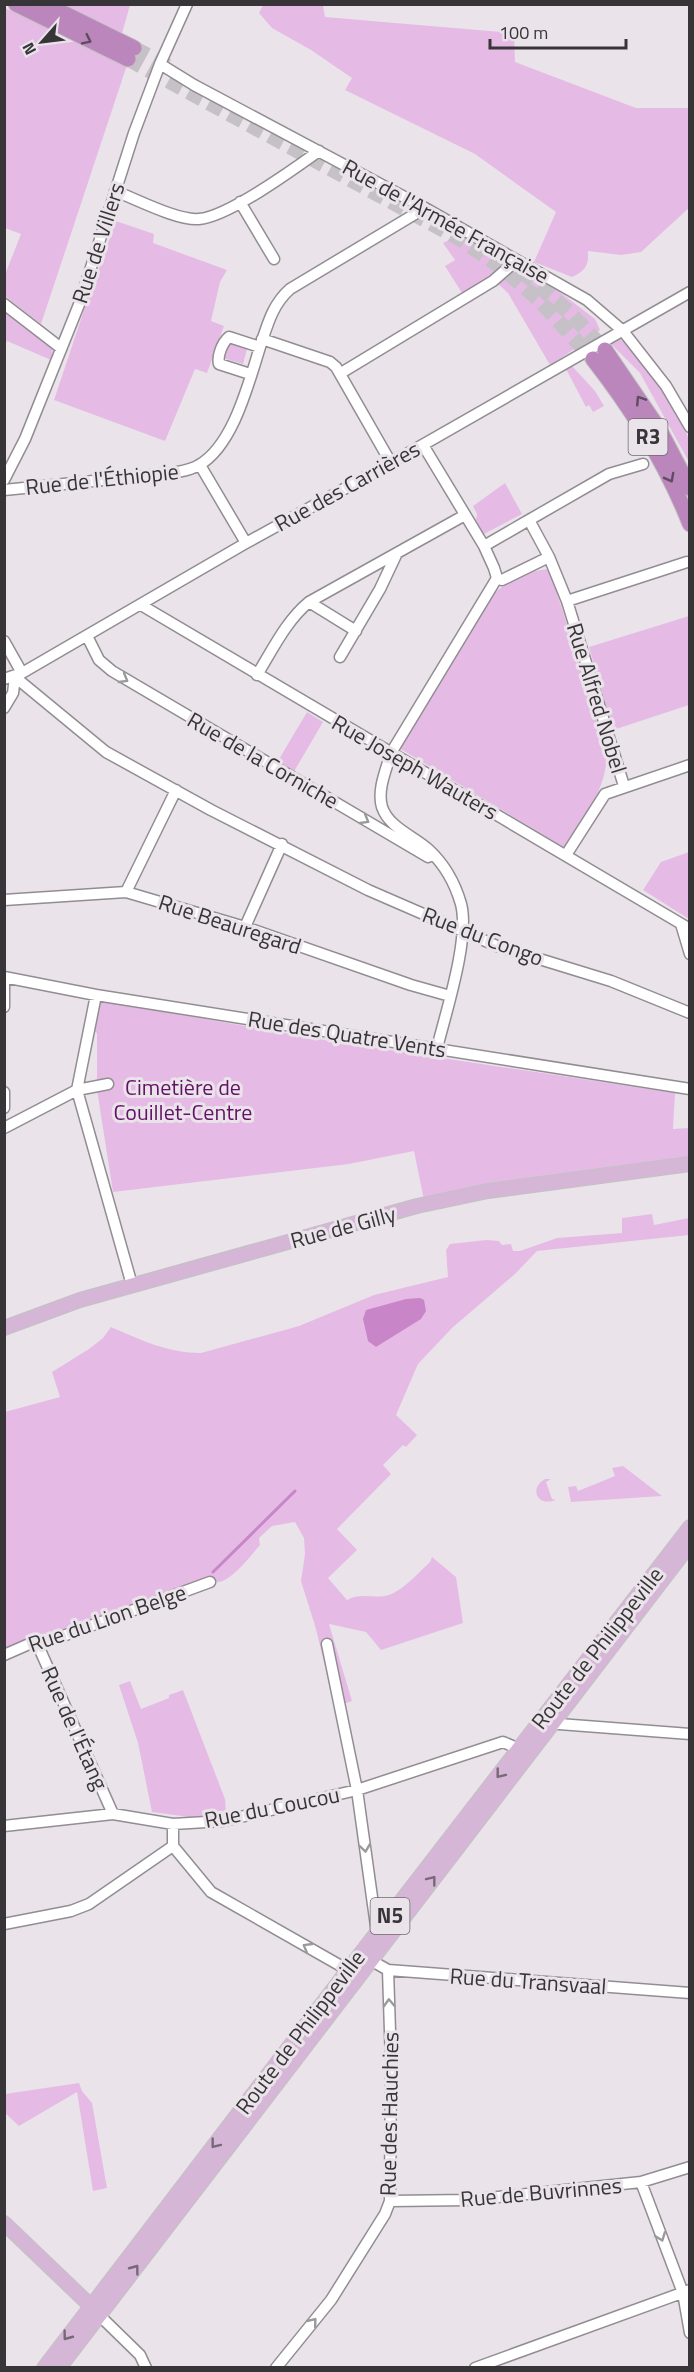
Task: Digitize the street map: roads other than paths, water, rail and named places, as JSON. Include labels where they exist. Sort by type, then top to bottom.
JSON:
[{"type":"highway","points":[[16,4],[131,53],[45,4]]},
{"type":"highway","name":"R3","points":[[690,488],[659,429],[599,354],[619,393],[647,436],[676,490],[690,524]]},
{"type":"main road","name":"Rue de Gilly","points":[[4,1328],[80,1300],[417,1206],[488,1191],[690,1164]]},
{"type":"main road","name":"Route de Philippeville","points":[[44,2367],[95,2310],[524,1752],[690,1527]]},
{"type":"main road","name":"Route de Philippeville","points":[[546,1723],[690,1544]]},
{"type":"main road","name":"Route de Philippeville","points":[[365,1957],[377,1933],[524,1752]]},
{"type":"main road","points":[[4,2223],[95,2310]]},
{"type":"main road","name":"Route de Philippeville","points":[[59,2367],[95,2310]]},
{"type":"street","name":"Rue de Villers","points":[[4,480],[25,440],[84,290],[134,133],[160,64],[187,4]]},
{"type":"street","name":"Rue de l'Armée Française","points":[[160,64],[194,85],[425,208],[587,300],[622,331],[666,386],[690,427]]},
{"type":"street","points":[[116,191],[183,218],[199,219],[222,214],[320,151]]},
{"type":"street","points":[[240,202],[274,259]]},
{"type":"street","name":"Rue de l'Éthiopie","points":[[4,490],[173,473],[200,465],[217,450],[234,422],[274,307],[281,297],[290,289],[425,208]]},
{"type":"street","points":[[341,373],[493,281],[517,260]]},
{"type":"street","name":"Rue des Carrières","points":[[14,676],[690,292]]},
{"type":"street","points":[[4,304],[61,348]]},
{"type":"street","points":[[250,374],[219,364],[219,357],[229,337],[261,343],[330,362],[341,373],[391,463]]},
{"type":"street","points":[[423,444],[484,546],[496,578],[391,753],[382,783],[382,807],[396,826],[429,850],[450,875],[462,907],[464,932],[438,1048]]},
{"type":"street","points":[[484,546],[609,474],[643,464]]},
{"type":"street","points":[[200,465],[246,543]]},
{"type":"street","points":[[257,675],[297,613],[309,602],[465,515]]},
{"type":"street","name":"Rue Alfred Nobel","points":[[529,520],[549,557],[567,601],[624,786],[605,794],[566,855]]},
{"type":"street","points":[[340,657],[380,589],[397,553]]},
{"type":"street","points":[[496,578],[502,580],[549,557]]},
{"type":"street","points":[[567,601],[687,562]]},
{"type":"street","points":[[309,602],[356,631]]},
{"type":"street","name":"Rue Joseph Wauters","points":[[141,605],[685,926]]},
{"type":"street","name":"Rue de la Corniche","points":[[87,636],[99,660],[112,672],[432,859],[450,875]]},
{"type":"street","points":[[4,641],[14,676],[13,693],[4,708]]},
{"type":"street","name":"Rue du Congo","points":[[14,676],[106,752],[368,890],[497,946],[611,981],[690,1013]]},
{"type":"street","points":[[624,786],[690,765]]},
{"type":"street","points":[[126,892],[176,790]]},
{"type":"street","points":[[245,927],[282,844]]},
{"type":"street","name":"Rue Beauregard","points":[[4,900],[126,892],[245,927],[411,985],[450,996]]},
{"type":"street","points":[[685,926],[690,954]]},
{"type":"street","points":[[4,979],[4,1007]]},
{"type":"street","name":"Rue des Quatre Vents","points":[[4,979],[690,1089]]},
{"type":"street","points":[[96,995],[77,1090],[132,1285]]},
{"type":"street","points":[[4,1128],[77,1090],[108,1084]]},
{"type":"street","points":[[4,1092],[4,1108]]},
{"type":"street","name":"Rue du Lion Belge","points":[[4,1655],[36,1641],[44,1643],[210,1582]]},
{"type":"street","name":"Rue de l'Étang","points":[[36,1641],[113,1814]]},
{"type":"street","points":[[327,1644],[357,1790],[377,1933]]},
{"type":"street","points":[[546,1723],[690,1734]]},
{"type":"street","name":"Rue du Coucou","points":[[4,1826],[113,1814],[173,1824],[222,1821],[357,1790],[503,1742],[524,1752]]},
{"type":"street","points":[[173,1824],[173,1846],[211,1892],[352,1974]]},
{"type":"street","points":[[4,1924],[71,1911],[89,1904],[173,1846]]},
{"type":"street","name":"Rue du Transvaal","points":[[365,1957],[388,1970],[690,1994]]},
{"type":"street","name":"Rue des Hauchies","points":[[276,2367],[331,2300],[385,2214],[390,2201],[391,2072],[388,1970]]},
{"type":"street","name":"Rue de Buvrinnes","points":[[390,2201],[469,2200],[641,2182],[690,2167]]},
{"type":"street","points":[[641,2182],[686,2292],[690,2333]]},
{"type":"street","points":[[475,2367],[686,2292]]},
{"type":"street","points":[[95,2310],[140,2355],[146,2367]]},
{"type":"waterway","points":[[213,1572],[295,1491]]},
{"type":"tunnel","points":[[134,48],[173,69]]},
{"type":"tunnel","points":[[128,59],[460,239],[502,268],[538,299],[593,359]]},
{"type":"tunnel","points":[[504,256],[571,314],[605,350]]},
{"type":"park label","name":"Cimetière de Couillet-Centre","points":[[183,1100]]}]
